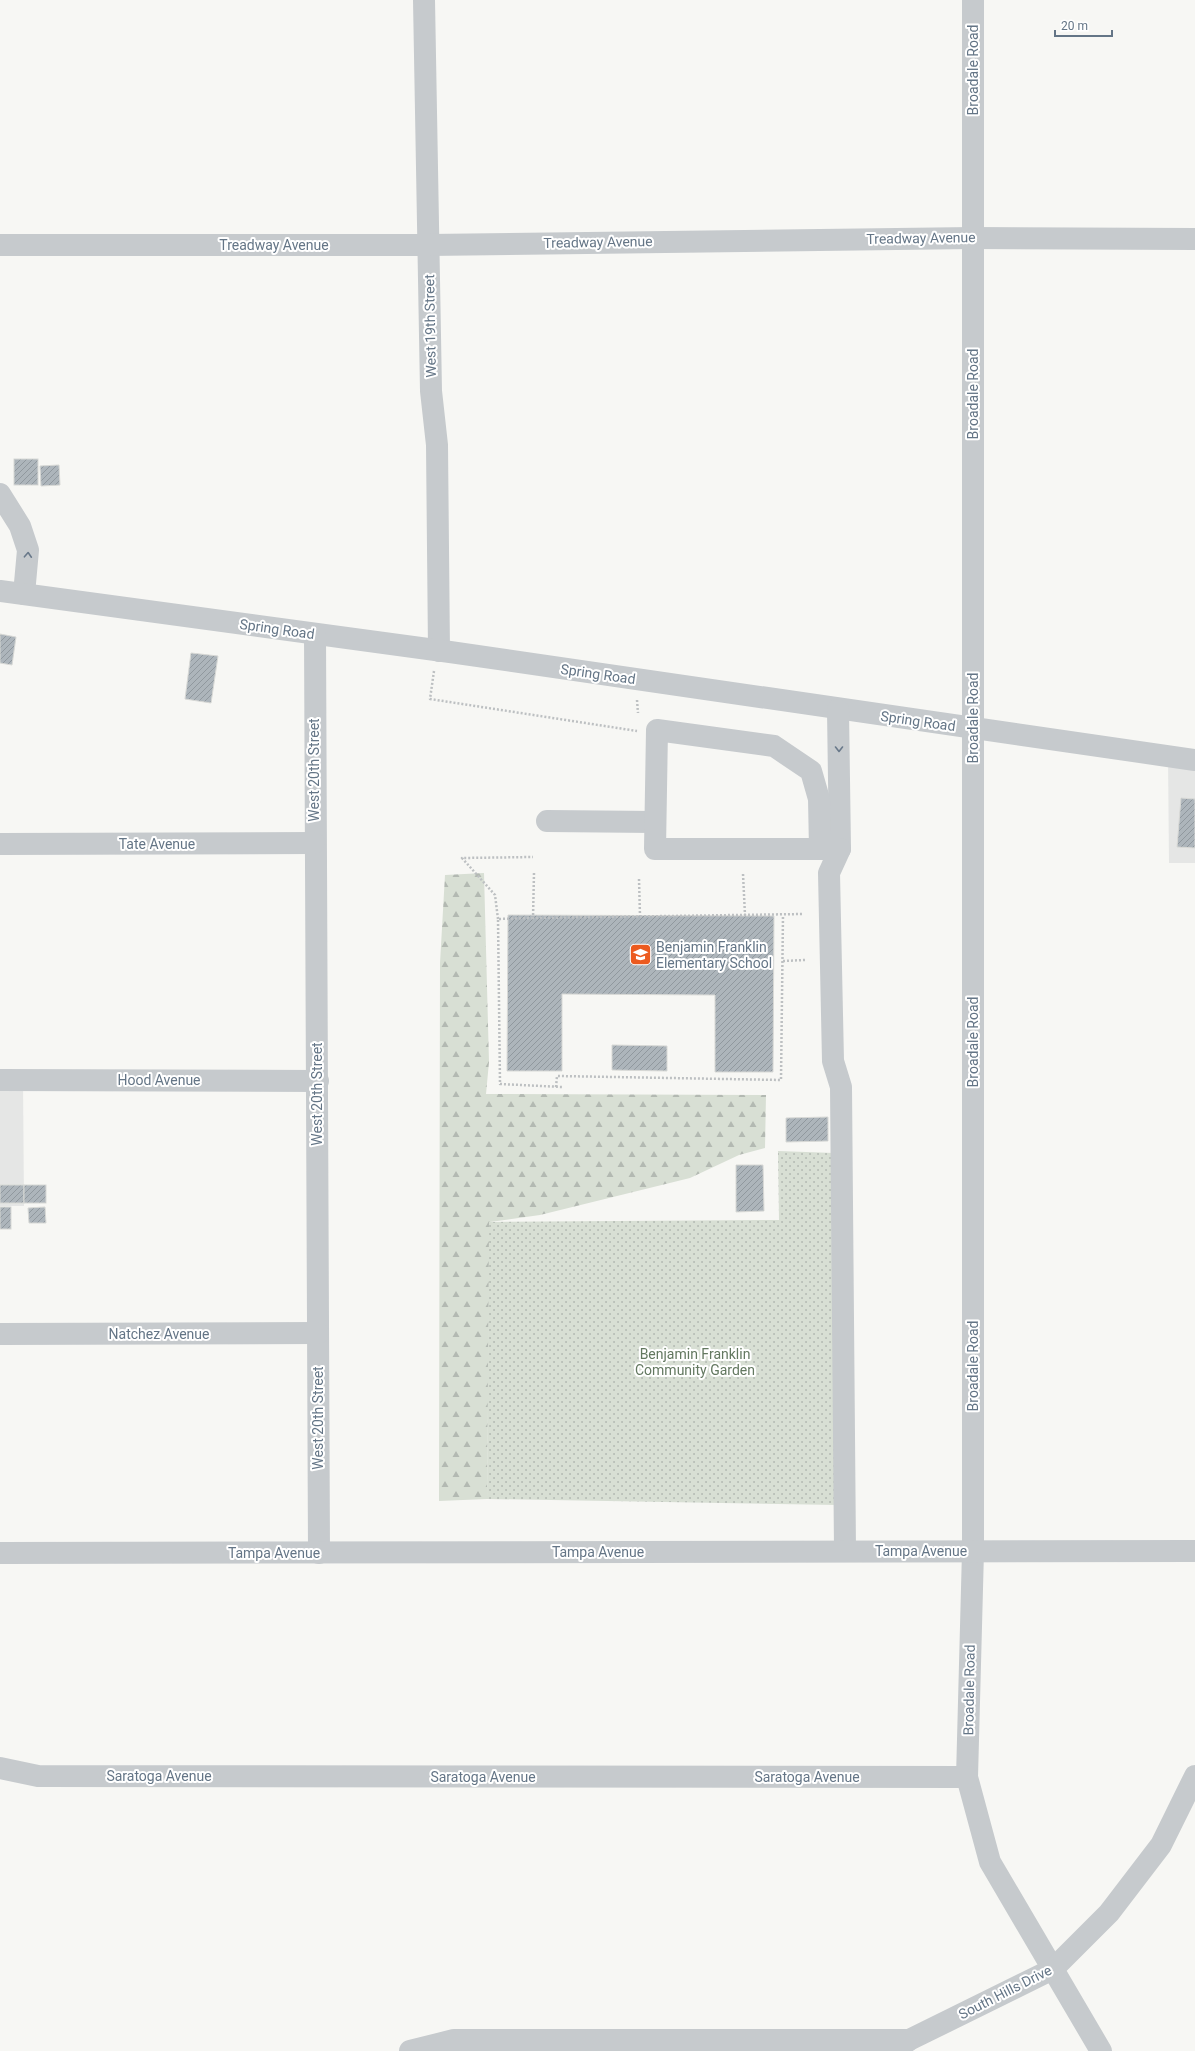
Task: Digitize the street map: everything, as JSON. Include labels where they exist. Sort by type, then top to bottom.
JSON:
[{"type":"street","name":"West 19th Street","points":[[424,0],[431,391],[437,444],[437,661]]},
{"type":"street","name":"Broadale Road","points":[[973,0],[973,1551],[967,1777],[990,1862],[1101,2051]]},
{"type":"street","name":"Treadway Avenue","points":[[0,245],[429,245],[973,238],[1195,239]]},
{"type":"street","points":[[0,494],[20,526],[28,550],[24,594]]},
{"type":"street","name":"Spring Road","points":[[0,590],[315,634],[437,661],[838,710],[1195,760]]},
{"type":"street","name":"West 20th Street","points":[[315,634],[314,843],[318,1081],[319,1554]]},
{"type":"street","points":[[838,710],[829,873],[833,1061],[842,1087],[845,1551]]},
{"type":"street","points":[[658,730],[774,746],[811,771],[830,849],[655,849],[658,730]]},
{"type":"street","points":[[547,821],[655,822]]},
{"type":"street","name":"Tate Avenue","points":[[0,844],[314,843]]},
{"type":"street","name":"Hood Avenue","points":[[0,1080],[318,1081]]},
{"type":"street","name":"Natchez Avenue","points":[[0,1334],[318,1333]]},
{"type":"street","name":"Tampa Avenue","points":[[0,1554],[1195,1551]]},
{"type":"street","name":"Saratoga Avenue","points":[[0,1768],[38,1776],[967,1777]]},
{"type":"street","name":"South Hills Drive","points":[[901,2045],[1053,1969],[1110,1913],[1161,1845],[1195,1776]]},
{"type":"street","points":[[410,2051],[454,2040],[774,2045],[901,2045]]},
{"type":"path","points":[[437,661],[430,698],[639,731]]},
{"type":"path","points":[[636,698],[638,713]]},
{"type":"path","points":[[534,857],[462,858],[495,895],[498,919],[500,1084],[562,1087]]},
{"type":"path","points":[[534,873],[534,918]]},
{"type":"path","points":[[743,874],[745,915]]},
{"type":"path","points":[[639,879],[640,916]]},
{"type":"path","points":[[498,919],[803,914]]},
{"type":"path","points":[[556,1087],[557,1076],[781,1080],[783,915]]},
{"type":"path","points":[[783,961],[805,960]]},
{"type":"shaded area","points":[[1168,756],[1195,760],[1195,863],[1169,863]]},
{"type":"shaded area","points":[[0,1080],[23,1080],[24,1206],[0,1206]]},
{"type":"green space","points":[[484,873],[489,1062],[486,1094],[766,1095],[765,1148],[739,1155],[690,1178],[540,1215],[490,1222],[487,1499],[439,1501],[440,963],[445,875]]},
{"type":"green space","name":"Benjamin Franklin Community Garden","points":[[778,1151],[834,1153],[838,1505],[487,1499],[489,1222],[779,1220]]},
{"type":"building","points":[[14,459],[38,459],[38,485],[14,485]]},
{"type":"building","points":[[59,465],[60,485],[41,486],[40,466]]},
{"type":"building","points":[[0,634],[16,637],[12,665],[0,663]]},
{"type":"building","points":[[191,653],[218,656],[211,703],[185,699]]},
{"type":"building","points":[[1181,798],[1195,799],[1195,848],[1177,847]]},
{"type":"building","name":"Benjamin Franklin Elementary School","points":[[508,915],[774,916],[773,1072],[715,1072],[715,995],[562,994],[562,1071],[507,1071]]},
{"type":"building","points":[[612,1045],[667,1046],[667,1071],[612,1070]]},
{"type":"building","points":[[828,1117],[828,1141],[786,1142],[786,1118]]},
{"type":"building","points":[[736,1165],[763,1165],[764,1211],[736,1212]]},
{"type":"building","points":[[0,1185],[24,1185],[24,1203],[0,1203]]},
{"type":"building","points":[[24,1185],[46,1185],[46,1203],[24,1203]]},
{"type":"building","points":[[0,1207],[11,1207],[11,1229],[0,1229]]},
{"type":"building","points":[[45,1207],[46,1223],[29,1223],[28,1208]]},
{"type":"place","name":"Benjamin Franklin Elementary School","points":[[641,955]]}]
